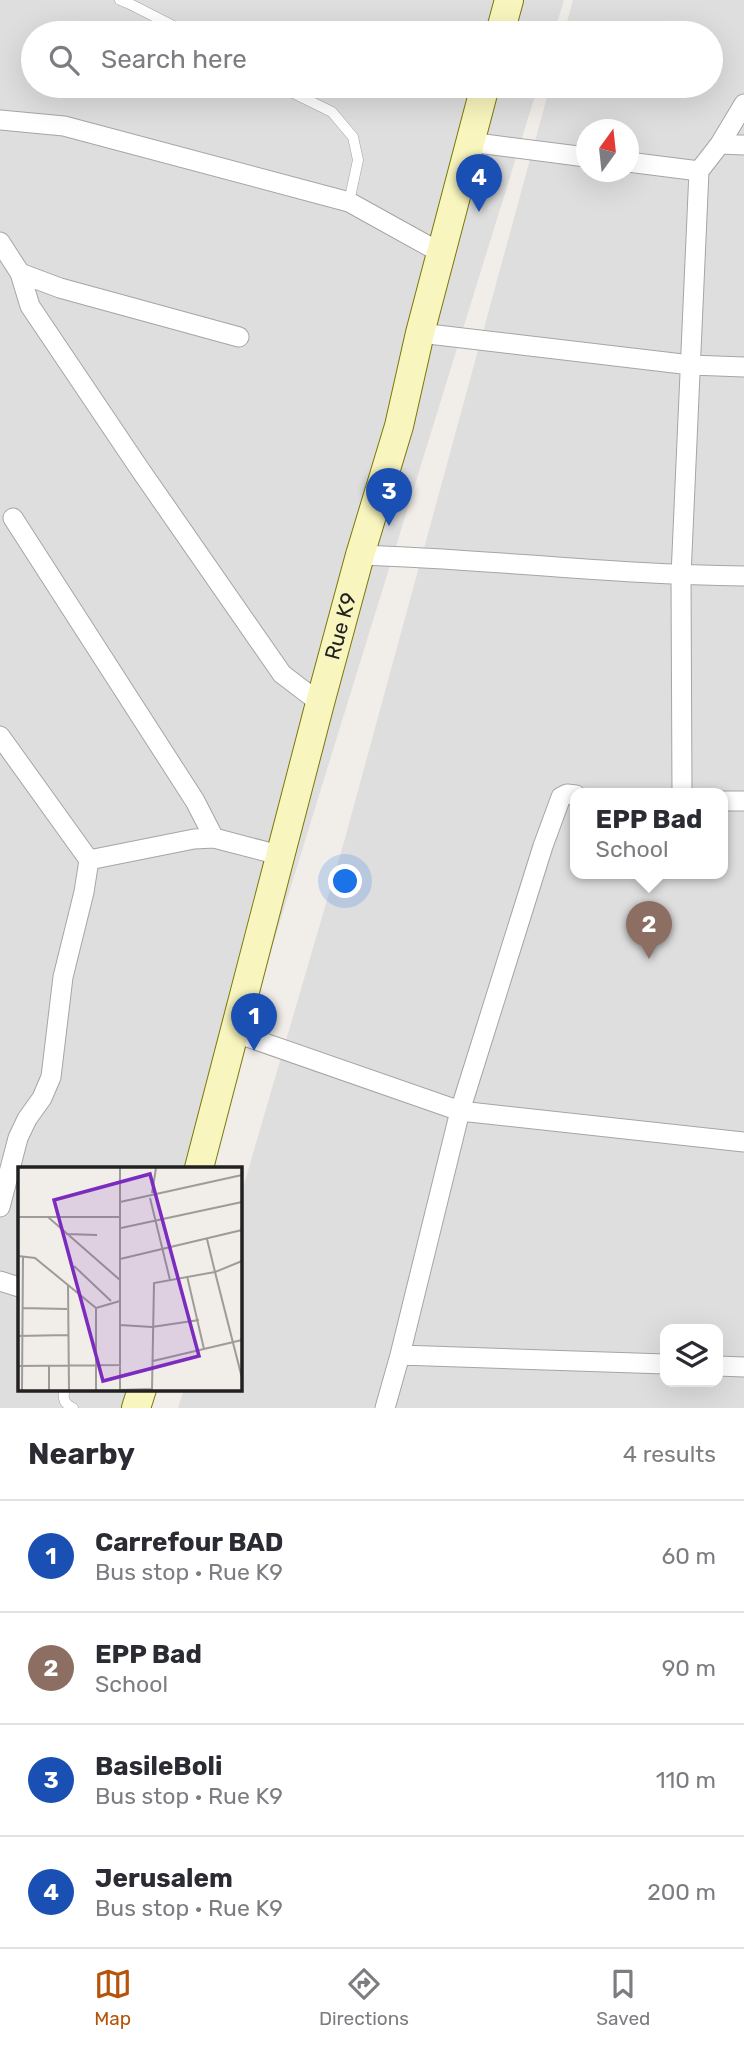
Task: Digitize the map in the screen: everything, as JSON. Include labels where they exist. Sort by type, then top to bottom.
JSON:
[{"type":"street","points":[[503,21],[509,0]]},
{"type":"street","name":"Rue K9","points":[[199,1167],[279,855],[360,555],[399,426],[420,333],[482,98]]},
{"type":"street","points":[[682,788],[681,576],[699,171],[720,144],[744,104]]},
{"type":"street","points":[[0,120],[64,126],[349,202],[441,253]]},
{"type":"street","points":[[469,142],[576,156]]},
{"type":"street","points":[[720,144],[744,145]]},
{"type":"street","points":[[639,163],[699,171]]},
{"type":"street","points":[[0,242],[20,273],[30,306],[139,468],[282,674],[320,703]]},
{"type":"street","points":[[20,273],[60,288],[239,337]]},
{"type":"street","points":[[420,333],[691,365],[744,367]]},
{"type":"street","points":[[13,518],[195,801],[214,838]]},
{"type":"street","points":[[360,555],[443,558],[681,576],[744,576]]},
{"type":"street","points":[[0,736],[89,860],[63,977],[51,1077],[18,1138],[0,1207]]},
{"type":"street","points":[[384,1408],[400,1355],[460,1111],[542,846],[561,797],[570,794]]},
{"type":"street","points":[[89,860],[194,839],[214,838],[279,855]]},
{"type":"street","points":[[233,1032],[460,1111],[744,1142]]},
{"type":"street","points":[[0,1282],[18,1287]]},
{"type":"street","points":[[400,1355],[660,1364]]},
{"type":"street","points":[[723,1366],[744,1367]]},
{"type":"street","points":[[136,1408],[141,1391]]},
{"type":"lane","points":[[120,0],[133,2],[166,21]]},
{"type":"lane","points":[[303,98],[332,113],[353,137],[358,160],[349,202]]},
{"type":"lane","points":[[64,1391],[65,1402],[73,1408]]},
{"type":"shaded area","points":[[0,0],[564,0],[558,21],[21,21],[21,98],[534,98],[204,1167],[18,1167],[18,1391],[135,1391],[131,1408],[0,1408]]},
{"type":"shaded area","points":[[573,0],[744,0],[744,1408],[178,1408],[183,1391],[242,1391],[242,1191],[344,842],[547,98],[723,98],[723,21],[567,21]]},
{"type":"place","name":"Jerusalem","points":[[479,212]]},
{"type":"place","name":"BasileBoli","points":[[389,526]]},
{"type":"place","name":"EPP Bad","points":[[649,959]]},
{"type":"place","name":"Carrefour BAD","points":[[254,1051]]}]
